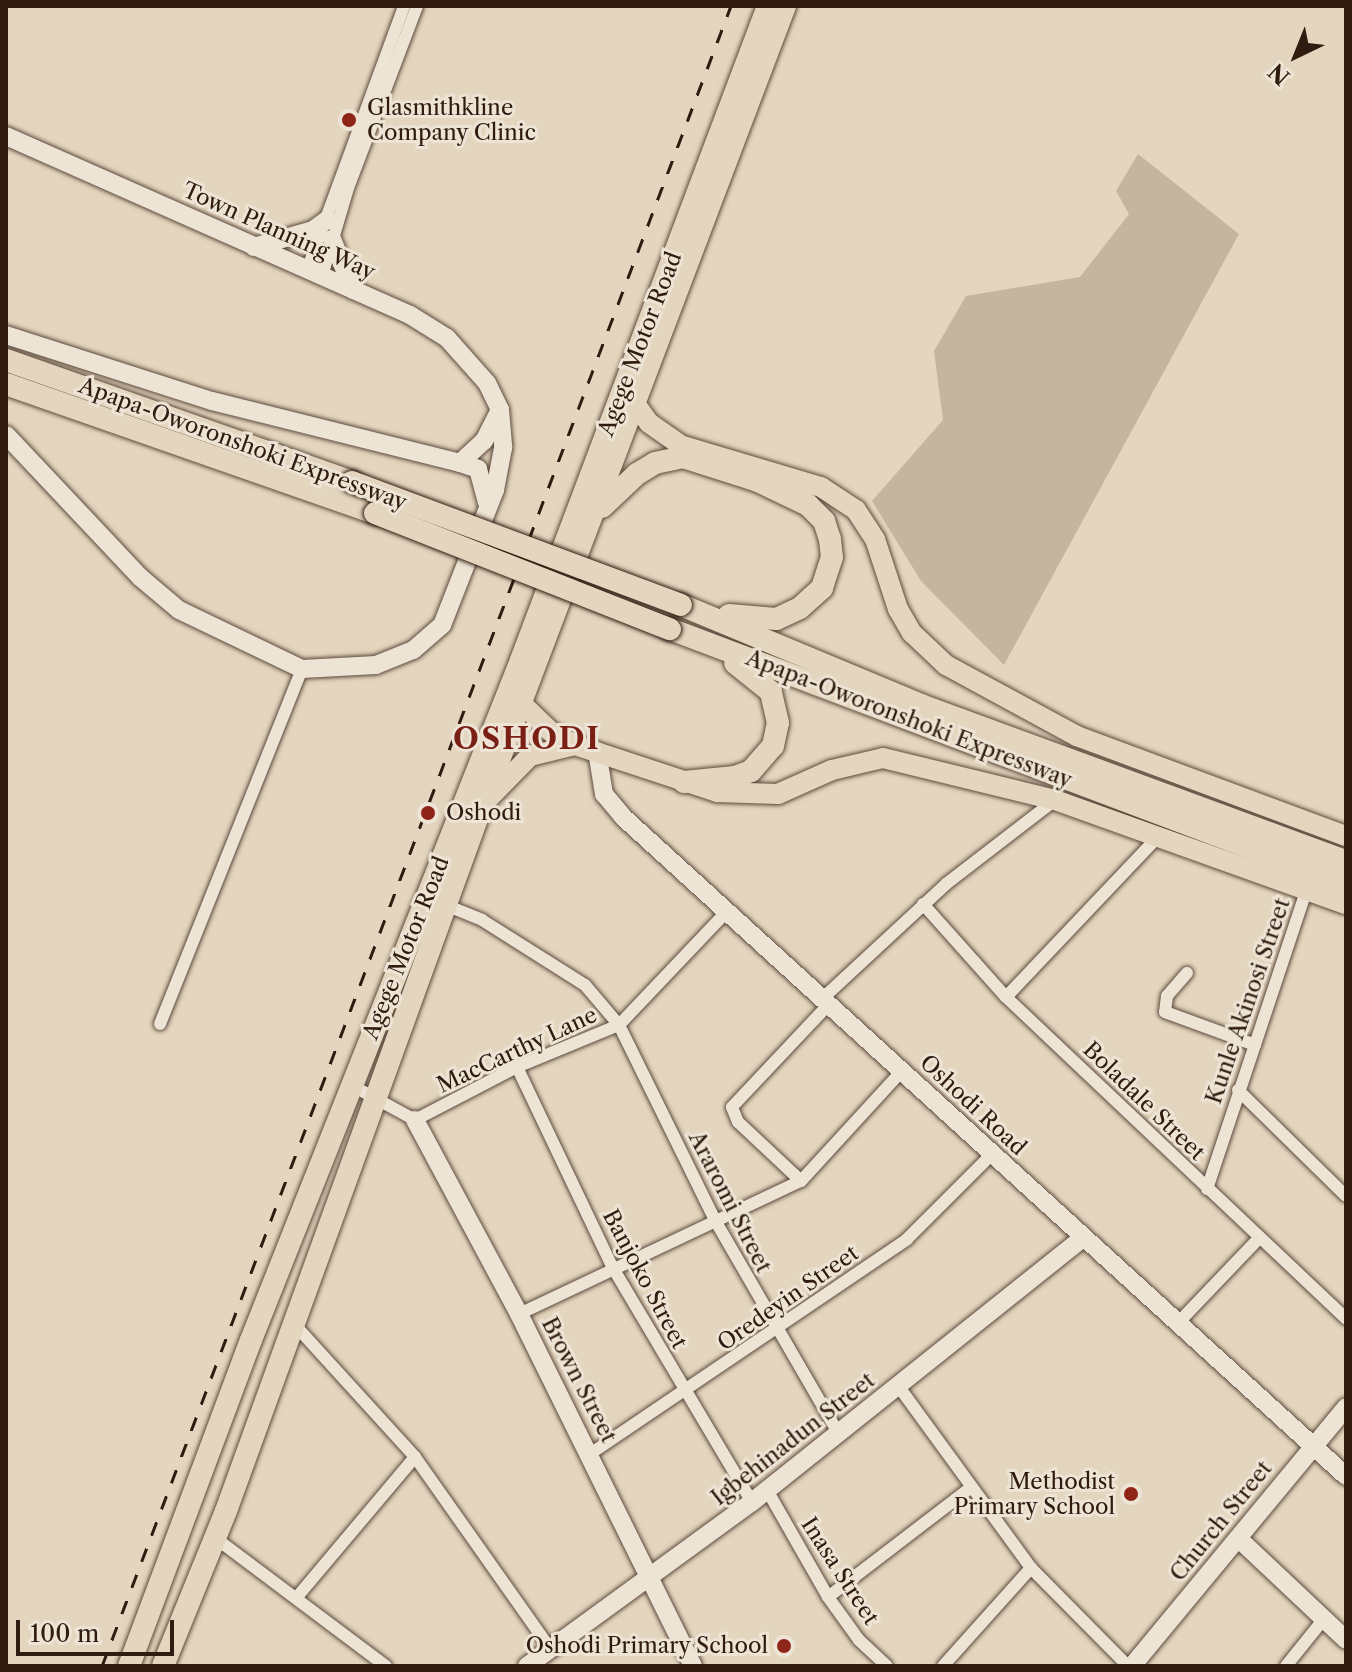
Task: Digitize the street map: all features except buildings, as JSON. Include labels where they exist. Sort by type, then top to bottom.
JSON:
[{"type":"highway","name":"Agege Motor Road","points":[[163,1666],[377,1102],[482,805],[636,405],[768,6]]},
{"type":"highway","name":"Agege Motor Road","points":[[129,1666],[351,1085],[705,197],[785,6]]},
{"type":"highway","name":"Apapa-Oworonshoki Expressway","points":[[6,360],[352,482],[681,605],[921,705],[1346,861]]},
{"type":"highway","name":"Apapa-Oworonshoki Expressway","points":[[6,384],[375,513],[1310,880],[1346,884]]},
{"type":"highway","points":[[597,512],[637,474],[655,463],[683,457],[792,494],[824,521],[832,557],[822,588],[785,616],[754,620],[681,605]]},
{"type":"highway","points":[[670,629],[744,668],[774,700],[773,746],[751,771],[684,782]]},
{"type":"main road","name":"Apapa-Oworonshoki Expressway","points":[[636,405],[649,423],[680,445],[821,487],[856,510],[875,539],[898,609],[912,633],[946,665],[1077,736],[1346,836]]},
{"type":"main road","name":"Apapa-Oworonshoki Expressway","points":[[522,704],[551,732],[575,745],[684,782],[753,797],[778,794],[832,770],[883,758],[1055,800],[1159,836],[1310,880],[1346,904]]},
{"type":"main road","name":"Apapa-Oworonshoki Expressway","points":[[482,805],[530,756],[575,745]]},
{"type":"street","points":[[314,273],[404,6]]},
{"type":"street","points":[[314,273],[331,221],[417,6]]},
{"type":"street","name":"Town Planning Way","points":[[6,136],[353,290],[447,338],[471,360],[500,410]]},
{"type":"street","points":[[254,247],[313,230],[331,221]]},
{"type":"street","points":[[331,221],[353,290]]},
{"type":"street","name":"Apapa-Oworonshoki Expressway","points":[[6,335],[212,401],[460,463]]},
{"type":"street","points":[[487,513],[485,480],[478,469],[460,463],[484,441],[500,410]]},
{"type":"street","points":[[6,435],[140,577],[179,610],[302,669],[376,665],[429,638],[450,611],[487,513],[503,448],[500,410]]},
{"type":"street","points":[[160,1024],[302,669]]},
{"type":"street","name":"Oshodi Road","points":[[597,751],[599,779],[613,806],[1082,1239],[1346,1476]]},
{"type":"street","points":[[801,1181],[738,1122],[732,1107],[826,1001],[923,904],[1055,800]]},
{"type":"street","points":[[1006,997],[1159,836]]},
{"type":"street","name":"Kunle Akinosi Street","points":[[1207,1189],[1310,880]]},
{"type":"street","name":"Boladale Street","points":[[923,904],[1006,997],[1346,1319]]},
{"type":"street","name":"Araromi Street","points":[[448,906],[482,920],[585,985],[619,1025],[716,1222],[774,1331],[839,1434]]},
{"type":"street","name":"MacCarthy Lane","points":[[415,1120],[517,1067],[619,1025],[728,910]]},
{"type":"street","points":[[1187,973],[1167,996],[1165,1012],[1255,1045]]},
{"type":"street","name":"Banjoko Street","points":[[517,1067],[613,1268],[684,1394],[752,1502]]},
{"type":"street","points":[[519,1314],[801,1181],[901,1072]]},
{"type":"street","points":[[351,1085],[377,1102],[415,1120]]},
{"type":"street","points":[[1238,1090],[1346,1196]]},
{"type":"street","name":"Brown Street","points":[[415,1120],[519,1314],[693,1666]]},
{"type":"street","name":"Oredeyin Street","points":[[590,1454],[684,1394],[907,1239],[992,1154]]},
{"type":"street","points":[[1177,1324],[1260,1237]]},
{"type":"street","name":"Igbehinadun Street","points":[[527,1666],[752,1502],[1082,1239]]},
{"type":"street","points":[[294,1324],[415,1457],[549,1647]]},
{"type":"street","points":[[899,1387],[969,1489],[1031,1568],[1130,1666]]},
{"type":"street","name":"Church Street","points":[[1130,1666],[1346,1407]]},
{"type":"street","points":[[297,1597],[415,1457]]},
{"type":"street","points":[[828,1597],[969,1489]]},
{"type":"street","name":"Inasa Street","points":[[767,1490],[828,1597],[859,1640],[887,1666]]},
{"type":"street","points":[[214,1537],[386,1666]]},
{"type":"street","points":[[1239,1539],[1346,1640]]},
{"type":"street","points":[[943,1666],[1031,1568]]},
{"type":"street","points":[[1286,1666],[1323,1620]]},
{"type":"shaded area","points":[[1138,154],[1239,234],[1004,665],[921,581],[872,501],[943,420],[934,351],[966,296],[1080,277],[1129,214],[1116,191]]},
{"type":"railway","points":[[102,1666],[731,6]]},
{"type":"place","name":"Glasmithkline Company Clinic","points":[[349,120]]},
{"type":"place","name":"Oshodi","points":[[428,813]]},
{"type":"place","name":"Methodist Primary School","points":[[1131,1494]]},
{"type":"place","name":"Oshodi Primary School","points":[[784,1646]]},
{"type":"district","name":"OSHODI","points":[[527,739]]}]
